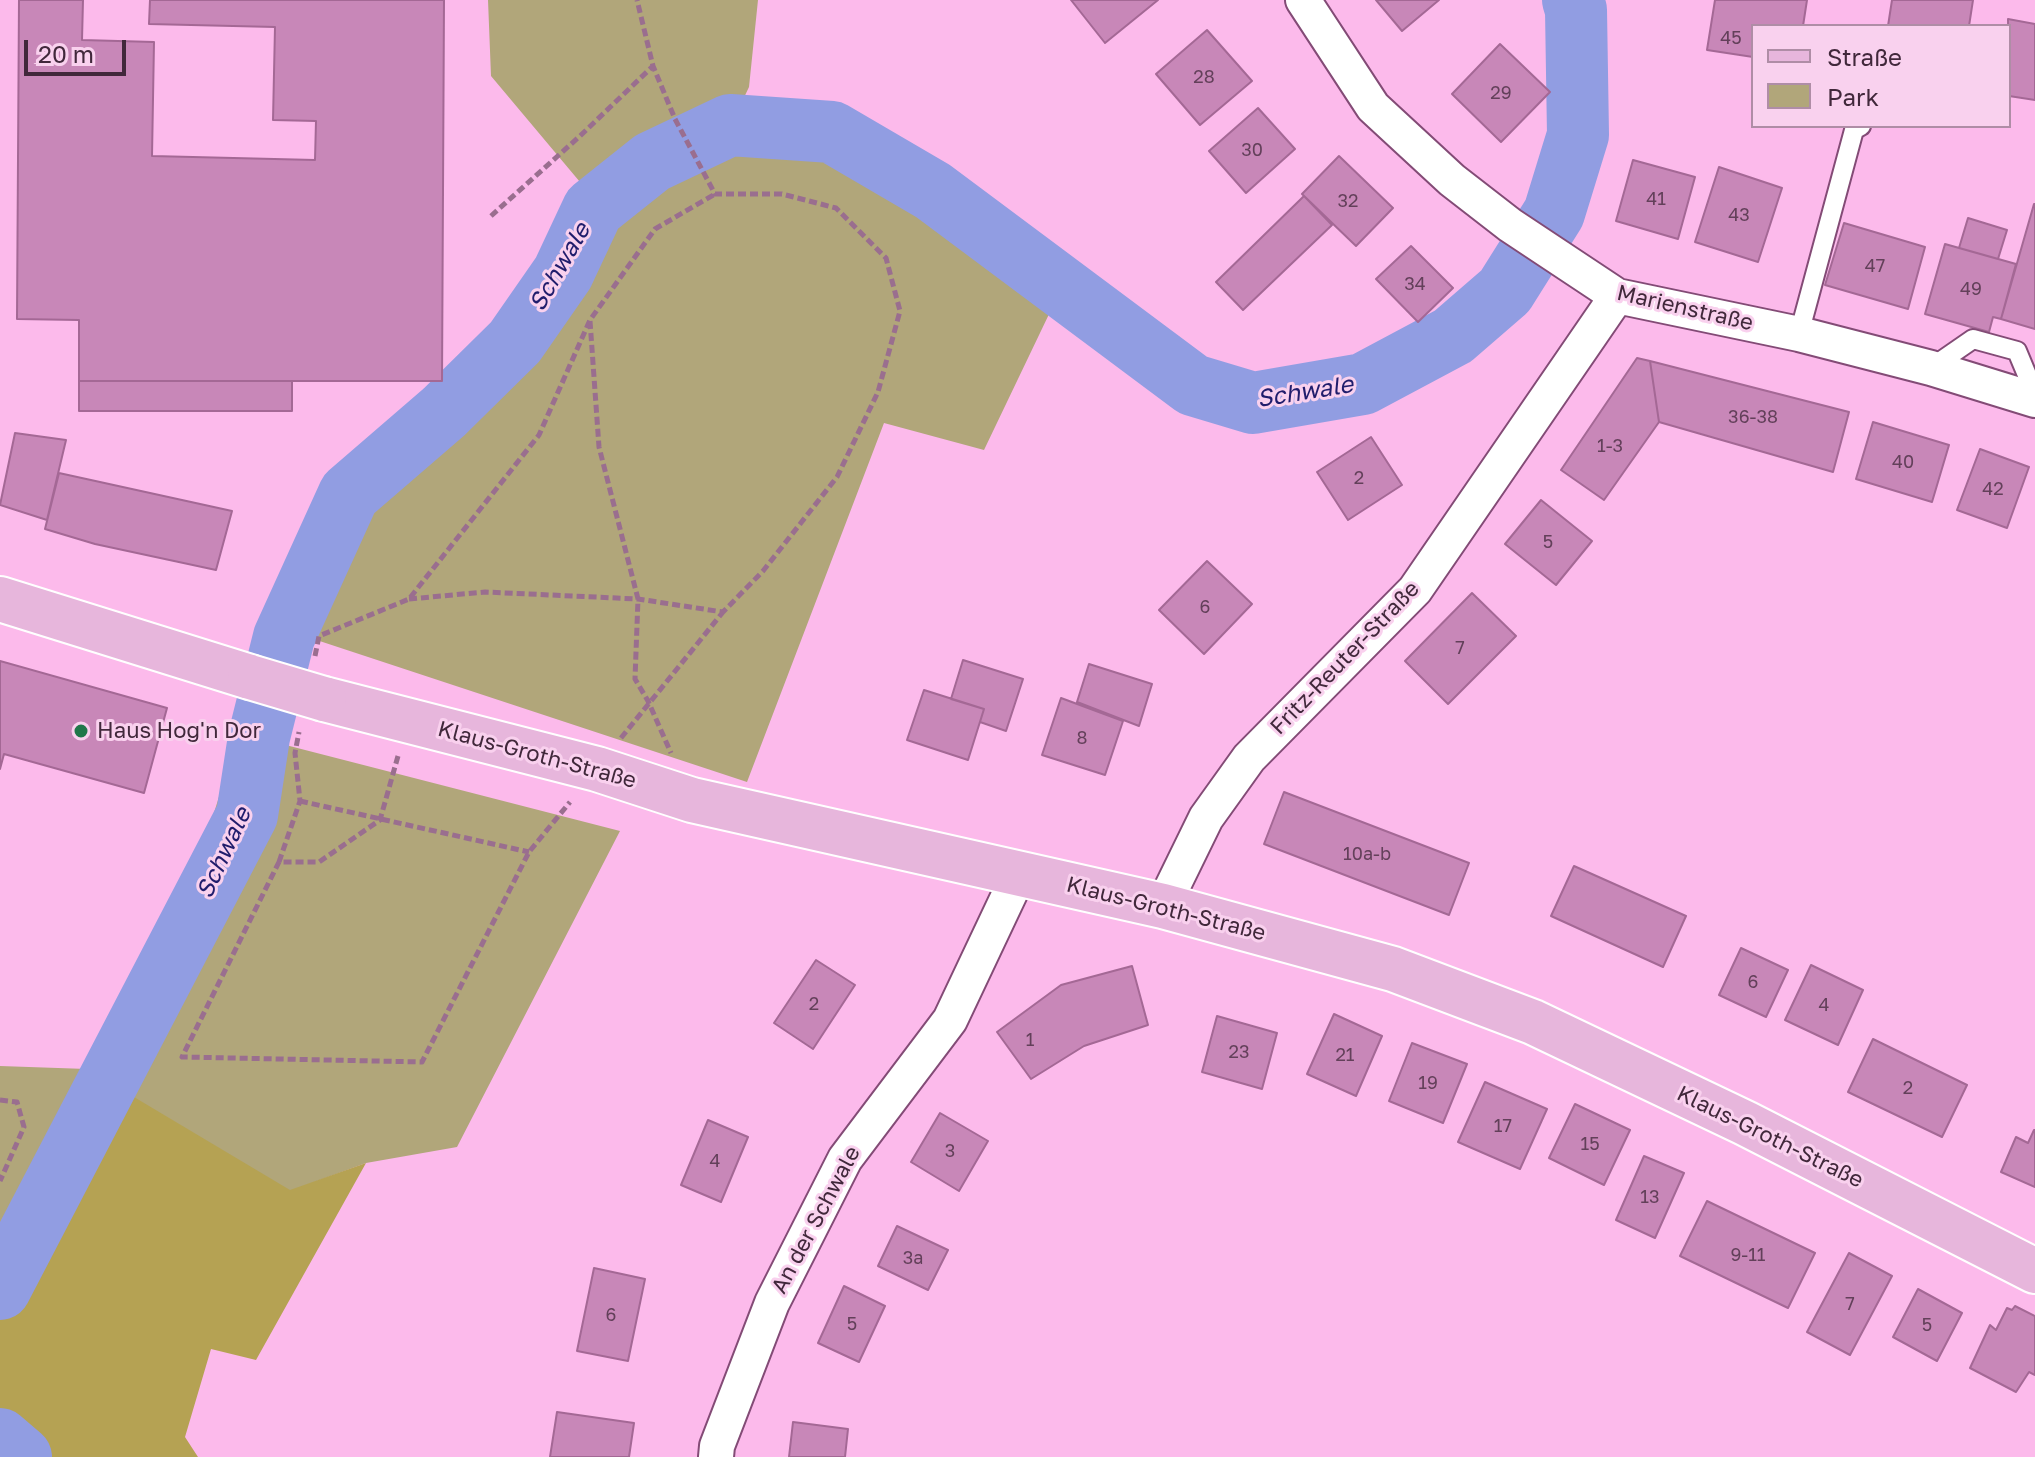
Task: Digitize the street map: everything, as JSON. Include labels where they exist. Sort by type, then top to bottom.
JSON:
[{"type":"main road","name":"Klaus-Groth-Straße","points":[[0,599],[313,696],[597,769],[692,800],[1163,906],[1393,969],[1533,1022],[1745,1123],[2035,1271]]},
{"type":"street","name":"Marienstraße","points":[[1303,0],[1373,107],[1452,180],[1510,225],[1617,296],[1799,334],[2035,397]]},
{"type":"street","name":"Fritz-Reuter-Straße","points":[[1163,906],[1206,818],[1249,758],[1415,590],[1617,296]]},
{"type":"street","name":"An der Schwale","points":[[716,1457],[717,1446],[772,1303],[838,1172],[950,1020],[1019,874]]},
{"type":"lane","points":[[1799,334],[1854,130],[1858,128]]},
{"type":"path","points":[[637,0],[653,66],[675,119],[715,194]]},
{"type":"path","points":[[491,216],[653,66]]},
{"type":"path","points":[[409,599],[539,435],[590,320],[655,229],[715,194],[782,194],[836,208],[886,258],[900,311],[878,392],[837,477],[763,571],[723,612],[648,701],[529,852],[422,1062],[182,1057],[279,862],[300,801],[295,753],[313,696],[319,636],[409,599],[485,592],[638,599],[723,612]]},
{"type":"path","points":[[590,320],[599,447],[638,599],[635,679],[692,800]]},
{"type":"path","points":[[279,862],[319,862],[380,820],[409,721]]},
{"type":"path","points":[[300,801],[529,852]]},
{"type":"path","points":[[0,1100],[17,1102],[24,1127],[0,1181]]},
{"type":"green space","points":[[488,0],[758,0],[749,87],[731,125],[832,132],[933,191],[1062,287],[984,450],[884,423],[747,782],[268,624],[346,470],[445,398],[512,331],[585,188],[491,76]]},
{"type":"green space","points":[[239,733],[620,831],[457,1147],[366,1163],[290,1191],[87,1070],[0,1266],[0,1066],[87,1069],[202,851]]},
{"type":"shaded area","points":[[87,1069],[290,1190],[366,1163],[256,1360],[211,1349],[185,1437],[198,1457],[8,1457],[0,1451],[0,1266]]},
{"type":"building","points":[[19,0],[83,0],[82,40],[154,42],[152,156],[315,160],[316,121],[273,120],[275,27],[149,24],[150,0],[444,0],[442,381],[79,381],[79,320],[17,319]]},
{"type":"building","points":[[1071,0],[1158,0],[1105,43]]},
{"type":"building","points":[[1376,0],[1439,0],[1402,31]]},
{"type":"building","points":[[1715,0],[1807,0],[1803,24],[1751,24],[1751,57],[1707,50]]},
{"type":"building","points":[[1892,0],[1973,0],[1969,24],[1888,24]]},
{"type":"building","points":[[2008,19],[2035,24],[2035,100],[2011,96],[2011,24],[2008,24]]},
{"type":"building","points":[[1207,30],[1252,81],[1200,125],[1156,74]]},
{"type":"building","points":[[1500,44],[1550,92],[1501,142],[1452,94]]},
{"type":"building","points":[[1258,108],[1295,149],[1246,193],[1209,151]]},
{"type":"building","points":[[1339,156],[1393,208],[1356,246],[1302,194]]},
{"type":"building","points":[[1633,160],[1695,177],[1678,239],[1616,221]]},
{"type":"building","points":[[1719,167],[1782,188],[1758,262],[1695,242]]},
{"type":"building","points":[[1304,196],[1332,225],[1243,310],[1216,282]]},
{"type":"building","points":[[2035,204],[2035,329],[2001,319]]},
{"type":"building","points":[[1968,218],[2007,230],[1998,259],[1959,248]]},
{"type":"building","points":[[1844,223],[1925,247],[1908,309],[1825,285]]},
{"type":"building","points":[[1945,244],[2016,264],[2001,319],[1993,317],[1989,332],[1925,314]]},
{"type":"building","points":[[1411,246],[1453,288],[1418,322],[1376,279]]},
{"type":"building","points":[[1637,358],[1650,361],[1659,422],[1604,500],[1561,470]]},
{"type":"building","points":[[1650,361],[1849,412],[1833,472],[1659,422]]},
{"type":"building","points":[[79,381],[292,381],[292,411],[79,411]]},
{"type":"building","points":[[1873,422],[1949,445],[1932,502],[1856,479]]},
{"type":"building","points":[[15,433],[66,440],[47,520],[0,505]]},
{"type":"building","points":[[1371,437],[1402,485],[1348,520],[1317,472]]},
{"type":"building","points":[[1980,449],[2029,467],[2007,528],[1957,510]]},
{"type":"building","points":[[59,473],[232,511],[216,570],[95,544],[45,529]]},
{"type":"building","points":[[1541,500],[1592,541],[1556,585],[1505,544]]},
{"type":"building","points":[[1207,561],[1252,604],[1204,654],[1159,610]]},
{"type":"building","points":[[1472,593],[1516,636],[1448,704],[1405,661]]},
{"type":"building","points":[[963,660],[1023,679],[1006,731],[980,722],[984,709],[951,699]]},
{"type":"building","name":"Haus Hog'n Dor","points":[[0,661],[167,708],[144,793],[4,754],[0,769]]},
{"type":"building","points":[[1089,664],[1152,684],[1139,726],[1077,702]]},
{"type":"building","points":[[924,690],[984,709],[968,760],[907,740]]},
{"type":"building","points":[[1061,698],[1123,721],[1105,775],[1042,755]]},
{"type":"building","points":[[1284,792],[1469,863],[1449,915],[1264,844]]},
{"type":"building","points":[[1574,866],[1686,916],[1663,967],[1551,916]]},
{"type":"building","points":[[1741,948],[1788,970],[1766,1017],[1719,995]]},
{"type":"building","points":[[816,960],[855,985],[813,1049],[774,1023]]},
{"type":"building","points":[[1811,965],[1863,990],[1838,1045],[1785,1020]]},
{"type":"building","points":[[1132,966],[1148,1025],[1084,1046],[1031,1079],[997,1032],[1061,985]]},
{"type":"building","points":[[1334,1014],[1382,1036],[1356,1096],[1307,1074]]},
{"type":"building","points":[[1217,1016],[1277,1033],[1262,1089],[1202,1072]]},
{"type":"building","points":[[1873,1039],[1967,1085],[1942,1137],[1848,1092]]},
{"type":"building","points":[[1412,1043],[1467,1064],[1443,1123],[1389,1101]]},
{"type":"building","points":[[1485,1082],[1547,1109],[1520,1169],[1458,1142]]},
{"type":"building","points":[[1575,1104],[1630,1130],[1604,1185],[1549,1158]]},
{"type":"building","points":[[940,1113],[988,1141],[959,1191],[911,1162]]},
{"type":"building","points":[[708,1120],[748,1137],[721,1202],[681,1185]]},
{"type":"building","points":[[2034,1130],[2035,1187],[2001,1172],[2016,1137],[2028,1143]]},
{"type":"building","points":[[1644,1156],[1684,1173],[1655,1238],[1616,1220]]},
{"type":"building","points":[[1707,1201],[1815,1253],[1788,1308],[1680,1256]]},
{"type":"building","points":[[897,1226],[948,1250],[928,1290],[878,1266]]},
{"type":"building","points":[[1849,1253],[1892,1276],[1850,1355],[1807,1332]]},
{"type":"building","points":[[594,1268],[645,1279],[628,1361],[577,1351]]},
{"type":"building","points":[[844,1286],[885,1306],[859,1362],[818,1343]]},
{"type":"building","points":[[1918,1289],[1962,1313],[1937,1361],[1893,1337]]},
{"type":"building","points":[[2015,1306],[2035,1316],[2035,1375],[2029,1372],[2016,1392],[1970,1368],[1990,1325],[1996,1330],[2007,1308],[2012,1310]]},
{"type":"building","points":[[557,1412],[634,1423],[629,1457],[550,1457]]},
{"type":"building","points":[[793,1422],[848,1429],[845,1457],[789,1457]]},
{"type":"waterway","name":"Schwale","points":[[0,1289],[247,815],[259,737],[284,637],[349,494],[444,412],[515,342],[563,273],[593,209],[652,162],[730,125],[832,132],[933,191],[1193,385],[1253,403],[1363,384],[1453,336],[1505,291],[1554,213],[1578,135],[1576,10],[1573,0]]},
{"type":"waterway","name":"Schwale","points":[[0,1439],[21,1457]]},
{"type":"place","name":"Haus Hog'n Dor","points":[[81,731]]}]
